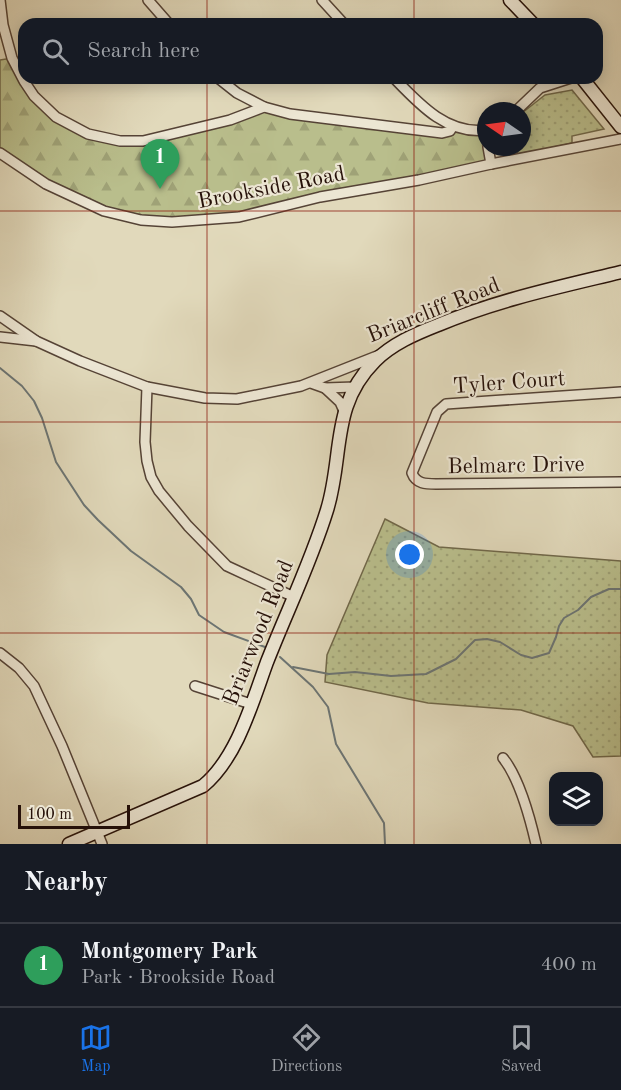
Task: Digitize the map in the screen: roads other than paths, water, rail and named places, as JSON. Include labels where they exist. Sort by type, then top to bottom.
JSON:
[{"type":"street","points":[[0,0],[7,58],[18,73]]},
{"type":"street","points":[[148,0],[164,18]]},
{"type":"street","points":[[322,0],[338,18]]},
{"type":"street","points":[[510,0],[527,18]]},
{"type":"street","points":[[26,84],[46,109],[71,127],[100,137],[128,141],[143,141],[230,120],[264,107]]},
{"type":"street","points":[[226,84],[237,93],[264,107],[290,114],[442,134],[450,131],[453,126]]},
{"type":"street","points":[[400,84],[417,102],[453,126],[477,131]]},
{"type":"street","points":[[524,102],[539,84]]},
{"type":"street","points":[[587,84],[621,127]]},
{"type":"street","name":"Brookside Road","points":[[0,153],[46,184],[104,211],[141,220],[172,222],[239,216],[320,197],[621,140]]},
{"type":"street","points":[[490,156],[491,164]]},
{"type":"street","name":"Briarcliff Road","points":[[0,316],[36,341],[147,387],[205,398],[237,399],[311,383],[369,357],[384,353],[402,341],[473,311],[527,294],[621,272]]},
{"type":"street","points":[[0,338],[36,341]]},
{"type":"street","name":"Briarwood Road","points":[[69,844],[203,786],[225,763],[251,704],[328,509],[344,411],[355,387],[384,353]]},
{"type":"street","points":[[333,373],[355,387]]},
{"type":"street","points":[[311,383],[325,388],[355,387]]},
{"type":"street","points":[[147,387],[145,442],[147,461],[151,477],[159,491],[188,526],[227,566],[294,597]]},
{"type":"street","points":[[325,388],[340,402],[344,411]]},
{"type":"street","name":"Tyler Court","points":[[413,476],[413,470],[437,412],[446,404],[621,392]]},
{"type":"street","name":"Belmarc Drive","points":[[413,476],[421,483],[436,484],[621,482]]},
{"type":"street","points":[[0,653],[19,668],[34,686],[62,746],[102,844]]},
{"type":"street","points":[[195,686],[251,704]]},
{"type":"street","points":[[503,758],[520,794],[536,844]]},
{"type":"waterway","points":[[0,368],[22,386],[34,401],[56,462],[84,505],[98,520],[131,551],[181,587],[191,599],[199,615],[224,632],[265,647]]},
{"type":"waterway","points":[[293,667],[329,674],[355,672],[391,676],[426,674],[456,659],[475,640],[487,639],[500,642],[521,655],[532,658],[549,653],[564,618],[578,610],[591,597],[609,589],[621,589]]},
{"type":"waterway","points":[[280,657],[313,687],[328,707],[336,744],[384,823],[385,844]]},
{"type":"place","name":"Montgomery Park","points":[[160,189]]}]
